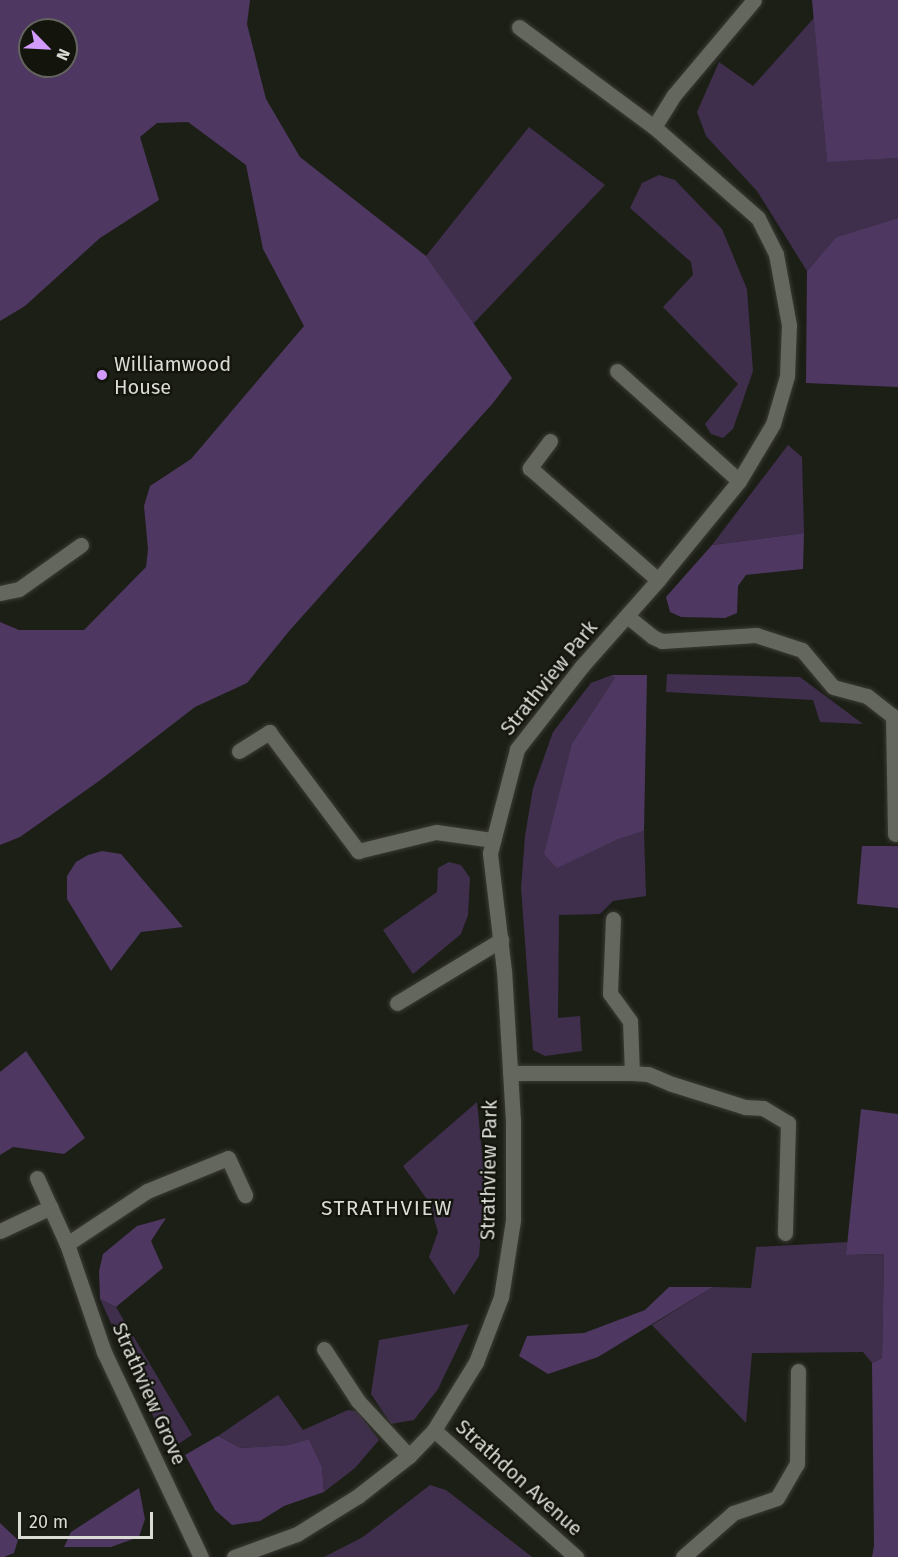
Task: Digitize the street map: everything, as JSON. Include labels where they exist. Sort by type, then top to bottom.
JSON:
[{"type":"street","points":[[654,127],[674,95],[754,0]]},
{"type":"street","name":"Strathview Park","points":[[234,1557],[297,1534],[358,1496],[408,1456],[434,1430],[476,1362],[501,1297],[513,1220],[510,1073],[501,940],[490,853],[517,748],[582,666],[658,580],[739,481],[772,424],[787,376],[789,325],[776,254],[758,218],[654,127],[519,27]]},
{"type":"street","points":[[617,371],[739,481]]},
{"type":"street","points":[[550,441],[530,468],[658,580]]},
{"type":"street","points":[[0,593],[19,589],[81,546]]},
{"type":"street","name":"Strathview Park","points":[[627,616],[653,637],[662,640],[756,635],[802,650],[833,687],[867,696],[893,716],[895,834]]},
{"type":"street","points":[[239,751],[269,732],[358,850],[436,832],[493,840]]},
{"type":"street","points":[[613,919],[610,993],[630,1021],[632,1073]]},
{"type":"street","points":[[397,1003],[501,940]]},
{"type":"street","name":"Strathview Park","points":[[510,1073],[648,1074],[745,1107],[763,1108],[788,1123],[786,1233]]},
{"type":"street","points":[[67,1244],[147,1191],[228,1158],[245,1195]]},
{"type":"street","name":"Strathview Grove","points":[[37,1178],[67,1244],[104,1352],[201,1557]]},
{"type":"street","points":[[0,1231],[51,1207]]},
{"type":"street","points":[[324,1349],[358,1401],[408,1456]]},
{"type":"street","points":[[682,1557],[733,1513],[777,1498],[797,1464],[798,1371]]},
{"type":"street","name":"Strathdon Avenue","points":[[434,1430],[576,1557]]},
{"type":"shaded area","points":[[0,0],[250,0],[247,24],[266,99],[300,157],[426,256],[512,378],[493,403],[290,630],[247,683],[195,707],[99,781],[20,837],[0,845],[0,622],[19,630],[84,630],[146,567],[148,549],[144,506],[150,486],[191,459],[304,326],[263,249],[246,165],[188,122],[157,123],[140,137],[159,200],[100,238],[25,306],[0,321]]},
{"type":"shaded area","points":[[812,0],[898,0],[898,158],[827,162]]},
{"type":"shaded area","points":[[814,18],[827,161],[898,158],[898,218],[836,237],[807,271],[757,191],[706,136],[697,112],[719,62],[753,86]]},
{"type":"shaded area","points":[[529,127],[605,185],[473,324],[426,256]]},
{"type":"shaded area","points":[[659,175],[675,180],[722,229],[747,289],[753,371],[733,429],[723,438],[711,434],[705,424],[738,384],[663,307],[693,275],[691,262],[630,208],[642,183]]},
{"type":"shaded area","points":[[898,218],[898,387],[806,383],[807,271],[836,237]]},
{"type":"shaded area","points":[[788,445],[802,457],[804,533],[712,545]]},
{"type":"shaded area","points":[[804,533],[803,569],[746,575],[738,586],[737,613],[725,618],[681,617],[670,612],[666,597],[712,545]]},
{"type":"shaded area","points":[[667,674],[800,677],[863,724],[820,722],[813,700],[666,692]]},
{"type":"shaded area","points":[[612,675],[615,678],[616,840],[644,831],[646,896],[613,901],[600,914],[559,915],[558,1018],[580,1016],[582,1051],[545,1056],[533,1050],[521,888],[525,836],[533,788],[553,732],[591,683]]},
{"type":"shaded area","points":[[612,675],[647,675],[644,831],[616,840],[557,868],[544,854],[572,744],[615,678]]},
{"type":"shaded area","points":[[862,846],[898,846],[898,908],[857,904]]},
{"type":"shaded area","points":[[102,851],[121,854],[183,927],[141,932],[111,971],[67,899],[67,876],[76,862]]},
{"type":"shaded area","points":[[449,862],[461,865],[470,878],[468,915],[461,934],[413,974],[383,930],[437,892],[438,868]]},
{"type":"shaded area","points":[[26,1051],[85,1138],[64,1154],[13,1147],[0,1155],[0,1072]]},
{"type":"shaded area","points":[[477,1102],[485,1182],[479,1256],[454,1295],[429,1257],[438,1232],[429,1202],[403,1166]]},
{"type":"shaded area","points":[[861,1109],[898,1114],[898,1557],[872,1557],[874,1546],[872,1363],[882,1358],[884,1254],[846,1255]]},
{"type":"shaded area","points":[[166,1218],[151,1241],[163,1268],[116,1307],[100,1299],[99,1271],[103,1254],[137,1226]]},
{"type":"shaded area","points":[[848,1242],[847,1255],[884,1254],[882,1358],[872,1363],[863,1352],[752,1353],[746,1423],[652,1325],[713,1287],[751,1288],[756,1247]]},
{"type":"shaded area","points":[[669,1287],[713,1287],[598,1357],[548,1374],[519,1356],[527,1336],[584,1333],[645,1310]]},
{"type":"shaded area","points":[[100,1299],[116,1307],[192,1435],[172,1448],[159,1429]]},
{"type":"shaded area","points":[[469,1324],[438,1389],[414,1420],[391,1424],[371,1394],[379,1340]]},
{"type":"shaded area","points":[[278,1395],[303,1430],[348,1410],[357,1411],[379,1440],[355,1468],[324,1492],[322,1467],[309,1439],[289,1445],[241,1448],[218,1436]]},
{"type":"shaded area","points":[[218,1436],[241,1448],[289,1445],[309,1439],[322,1467],[324,1492],[284,1506],[260,1521],[232,1525],[215,1510],[185,1455]]},
{"type":"shaded area","points":[[430,1485],[446,1490],[532,1557],[324,1557],[363,1537]]},
{"type":"shaded area","points":[[139,1488],[145,1519],[139,1537],[111,1547],[64,1547],[71,1532]]},
{"type":"shaded area","points":[[0,1523],[18,1540],[14,1553],[4,1557],[0,1557]]},
{"type":"place","name":"Williamwood House","points":[[102,375]]},
{"type":"district","name":"STRATHVIEW","points":[[387,1208]]}]
